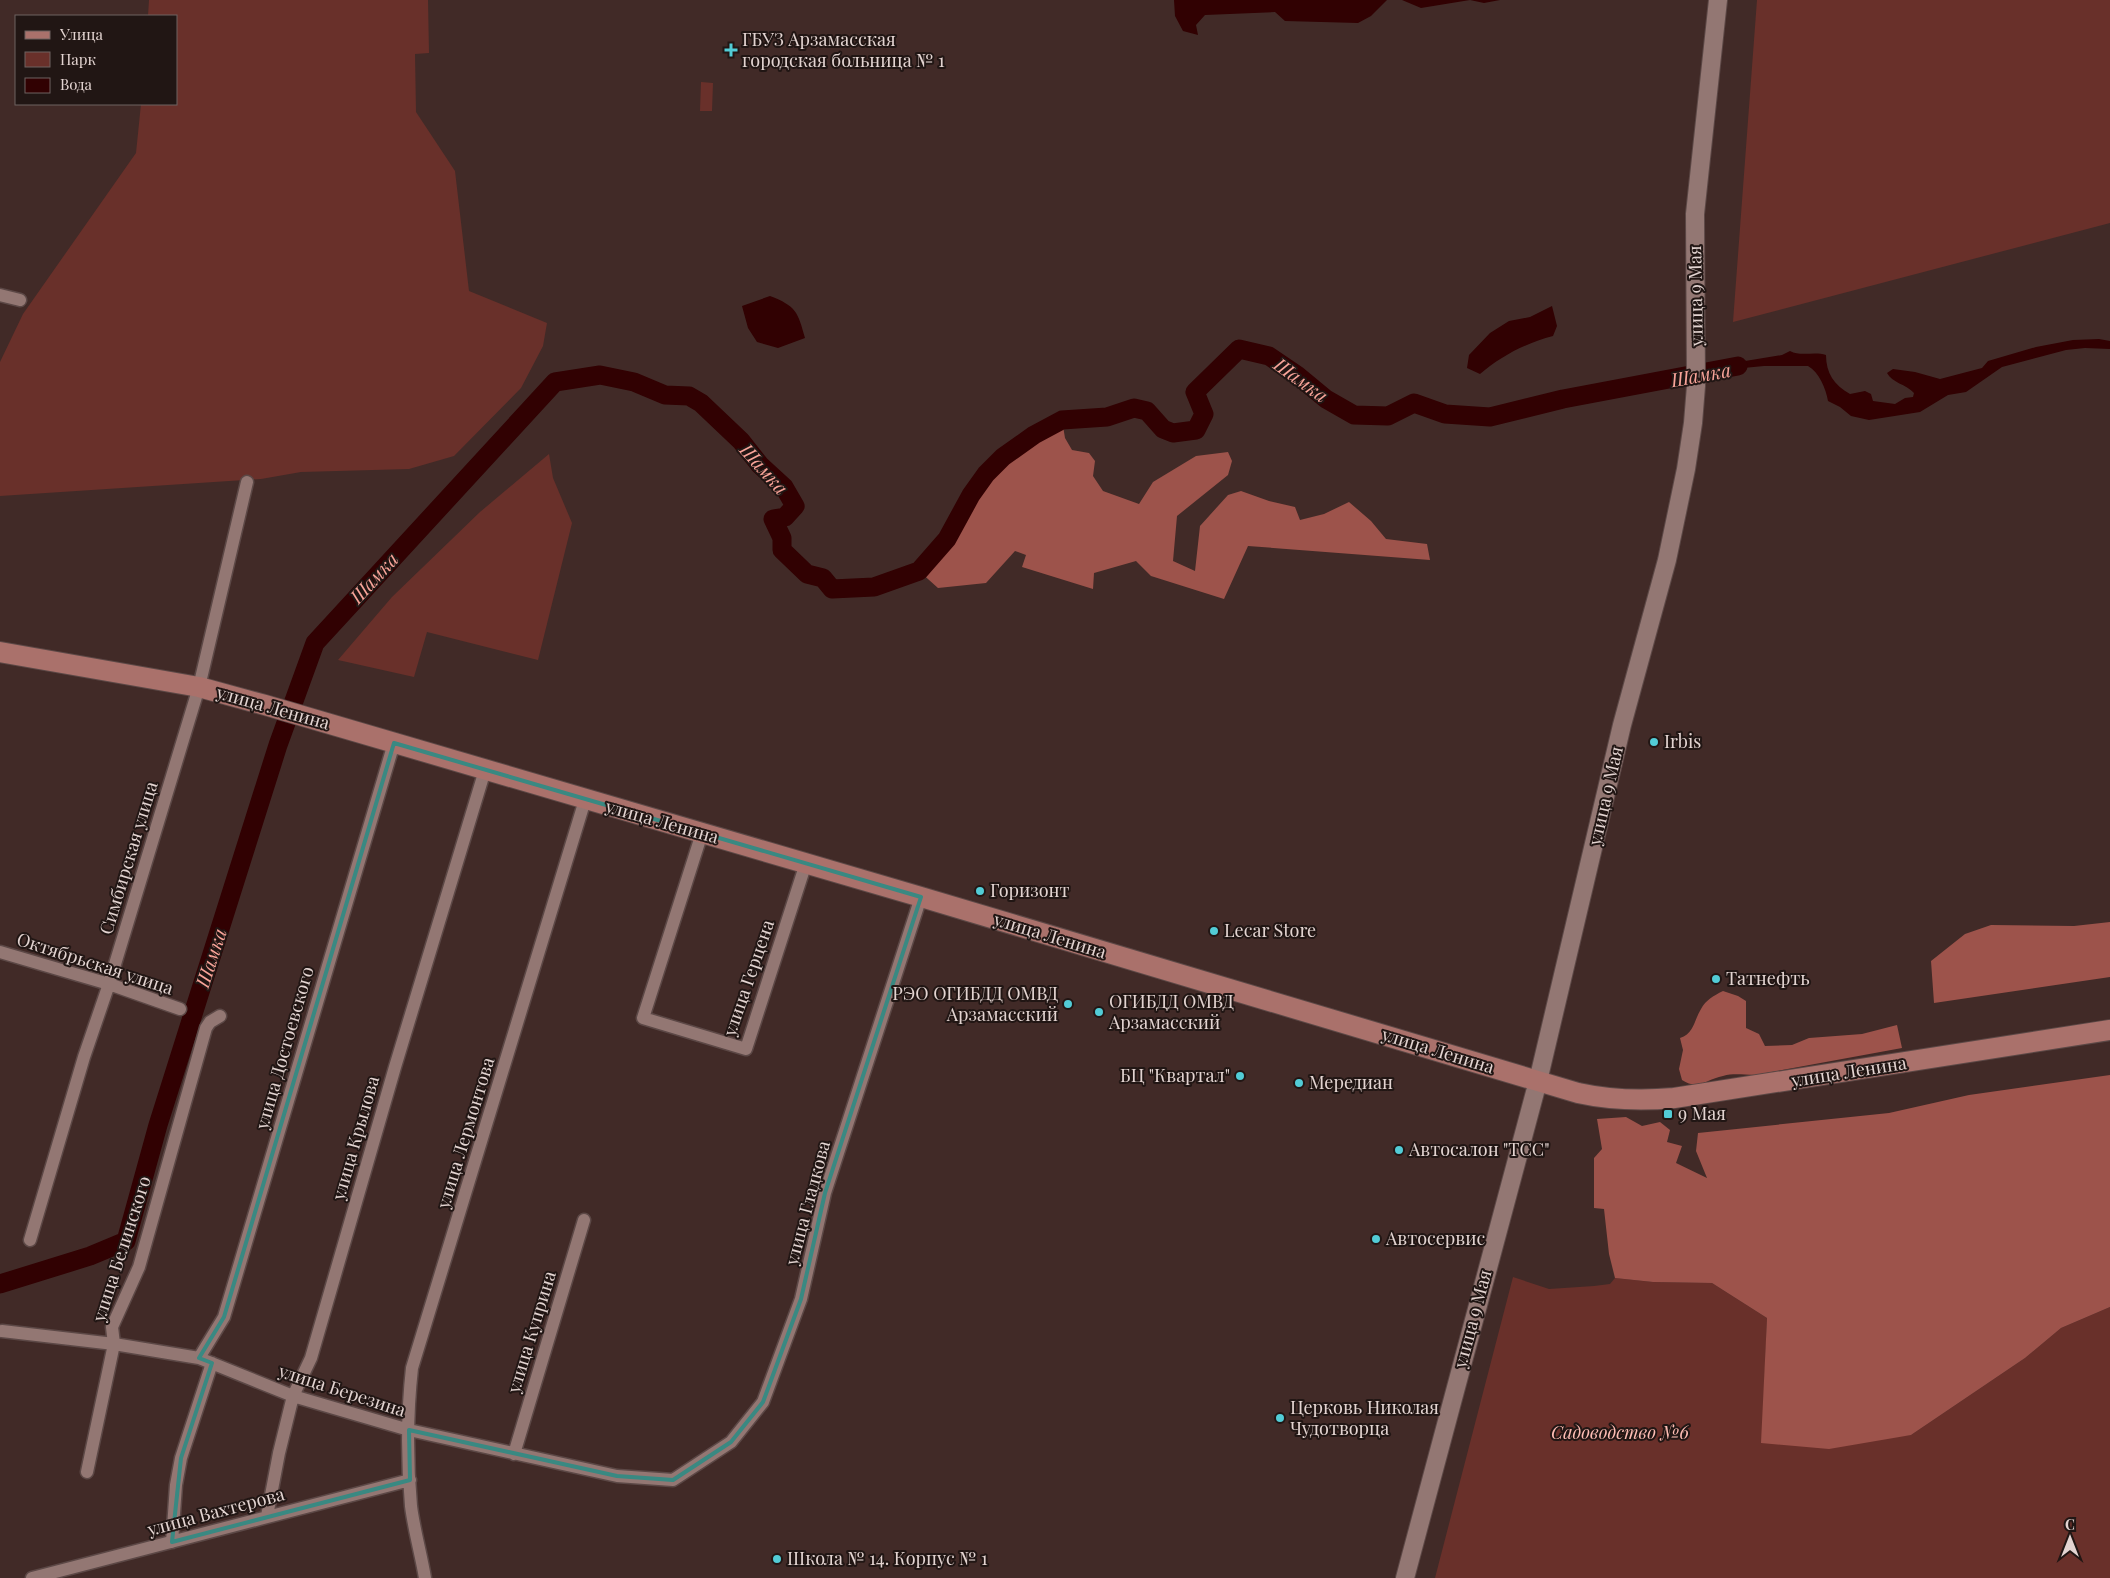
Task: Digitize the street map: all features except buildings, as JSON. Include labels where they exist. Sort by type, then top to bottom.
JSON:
[{"type":"main road","name":"улица 9 Мая","points":[[1405,1578],[1538,1080],[1622,725],[1667,560],[1688,460],[1693,423],[1697,354],[1695,214],[1718,0]]},
{"type":"main road","name":"улица Ленина","points":[[0,652],[199,687],[265,705],[585,800],[921,896],[1578,1093],[1606,1099],[1642,1101],[1674,1098],[2110,1030]]},
{"type":"street","points":[[0,295],[20,300]]},
{"type":"street","name":"Симбирская улица","points":[[30,1240],[84,1057],[109,984],[199,687],[247,482]]},
{"type":"street","name":"улица Достоевского","points":[[199,1358],[224,1317],[394,743]]},
{"type":"street","name":"улица Крылова","points":[[267,1516],[279,1453],[293,1396],[310,1358],[484,770]]},
{"type":"street","name":"улица Лермонтова","points":[[425,1578],[412,1508],[410,1480],[409,1392],[412,1368],[585,800]]},
{"type":"street","name":"улица Герцена","points":[[702,834],[643,1018],[746,1049],[806,863]]},
{"type":"street","name":"улица Гладкова","points":[[673,1480],[731,1442],[763,1402],[801,1299],[825,1193],[921,896]]},
{"type":"street","name":"Октябрьская улица","points":[[0,952],[109,984],[180,1010]]},
{"type":"street","name":"улица Белинского","points":[[87,1472],[114,1344],[112,1327],[139,1267],[206,1028],[212,1020]]},
{"type":"street","name":"улица Куприна","points":[[514,1454],[584,1220]]},
{"type":"street","name":"улица Березина","points":[[0,1332],[114,1344],[199,1358],[293,1396],[409,1430],[617,1476],[673,1480]]},
{"type":"street","points":[[172,1542],[176,1485],[181,1458],[212,1363]]},
{"type":"street","name":"улица Вахтерова","points":[[32,1578],[410,1480]]},
{"type":"highlighted area","points":[[394,743],[921,897],[825,1193],[801,1299],[763,1402],[731,1442],[673,1480],[617,1476],[409,1430],[410,1480],[172,1542],[181,1458],[212,1363],[199,1358],[224,1317]]},
{"type":"green space","points":[[149,0],[428,0],[429,53],[415,54],[416,112],[455,171],[469,291],[547,323],[543,346],[521,388],[454,456],[409,469],[301,472],[261,479],[0,496],[0,362],[23,314],[136,153],[141,105],[178,105],[178,15],[148,15]]},
{"type":"green space","points":[[1757,0],[2110,0],[2110,223],[1733,322]]},
{"type":"green space","points":[[701,82],[713,83],[712,111],[700,111]]},
{"type":"green space","points":[[549,454],[553,478],[572,523],[538,660],[427,632],[414,677],[338,660],[392,597],[480,512]]},
{"type":"green space","name":"Садоводство №6","points":[[1513,1277],[1549,1289],[1610,1284],[1615,1278],[1653,1282],[1712,1283],[1767,1318],[1762,1443],[1911,1435],[2025,1358],[2061,1328],[2110,1307],[2110,1578],[1435,1578]]},
{"type":"shaded area","points":[[1062,420],[1065,438],[1072,450],[1089,453],[1095,461],[1093,476],[1103,491],[1139,504],[1153,482],[1196,456],[1228,452],[1232,461],[1228,475],[1177,516],[1173,561],[1195,571],[1200,526],[1228,495],[1241,491],[1269,501],[1295,507],[1300,520],[1324,514],[1349,502],[1371,521],[1386,539],[1427,544],[1430,560],[1248,546],[1224,599],[1151,576],[1136,561],[1094,573],[1093,589],[1022,567],[1026,555],[1015,551],[986,583],[938,588],[919,571],[947,539],[981,480],[1013,450]]},
{"type":"shaded area","points":[[2110,922],[2110,977],[1934,1003],[1931,961],[1965,934],[1991,925],[2074,926]]},
{"type":"shaded area","points":[[1723,991],[1746,1001],[1746,1028],[1759,1034],[1765,1046],[1792,1045],[1809,1038],[1862,1034],[1897,1025],[1902,1048],[1755,1075],[1731,1075],[1717,1077],[1698,1084],[1688,1083],[1682,1080],[1679,1069],[1683,1050],[1680,1038],[1691,1030],[1705,1003]]},
{"type":"shaded area","points":[[2110,1075],[2110,1307],[2061,1328],[2025,1358],[1911,1435],[1829,1449],[1761,1443],[1767,1318],[1712,1283],[1653,1282],[1615,1278],[1609,1254],[1604,1209],[1594,1208],[1594,1158],[1602,1149],[1597,1119],[1626,1117],[1642,1126],[1660,1122],[1670,1130],[1667,1142],[1682,1146],[1676,1163],[1707,1178],[1696,1151],[1698,1133],[1889,1113],[1969,1095]]},
{"type":"water","points":[[1174,0],[1387,0],[1371,16],[1358,23],[1285,21],[1275,12],[1205,15],[1196,25],[1198,35],[1183,31],[1175,16]]},
{"type":"water","points":[[1402,0],[1470,0],[1421,8]]},
{"type":"water","points":[[1470,0],[1500,0],[1484,3]]},
{"type":"water","points":[[770,296],[785,303],[795,311],[805,338],[778,348],[757,342],[748,328],[742,306]]},
{"type":"water","points":[[1552,306],[1557,326],[1553,336],[1533,342],[1514,351],[1496,361],[1480,374],[1467,368],[1469,355],[1490,333],[1509,321],[1530,317]]},
{"type":"water","points":[[2099,339],[2110,341],[2110,349],[2085,348],[2066,350],[2002,367],[1966,392],[1948,395],[1920,412],[1869,420],[1851,416],[1840,407],[1828,401],[1821,381],[1808,366],[1764,366],[1733,369],[1712,375],[1713,366],[1726,366],[1733,363],[1782,355],[1790,351],[1799,354],[1821,354],[1826,355],[1829,373],[1844,390],[1850,394],[1865,391],[1871,394],[1873,401],[1895,404],[1905,398],[1913,397],[1914,393],[1889,376],[1887,373],[1893,369],[1915,372],[1940,379],[1982,368],[1988,361],[2036,347],[2073,340]]},
{"type":"waterway","name":"Шамка","points":[[0,1284],[90,1256],[126,1241],[158,1125],[278,745],[315,643],[555,382],[600,375],[634,382],[665,395],[689,396],[701,403],[741,441],[760,465],[784,487],[795,506],[785,517],[773,519],[782,538],[782,550],[807,574],[823,578],[832,589],[874,587],[919,571],[947,539],[971,495],[986,474],[1003,457],[1034,435],[1062,420],[1107,417],[1134,408],[1147,411],[1163,429],[1173,433],[1196,430],[1204,414],[1195,392],[1239,349],[1269,356],[1297,375],[1326,399],[1354,415],[1388,416],[1414,403],[1445,414],[1490,417],[1563,399],[1738,366]]},
{"type":"place","name":"ГБУЗ Арзамасская городская больница № 1","points":[[731,50]]},
{"type":"place","name":"Irbis","points":[[1654,742]]},
{"type":"place","name":"Горизонт","points":[[980,891]]},
{"type":"place","name":"Lecar Store","points":[[1214,931]]},
{"type":"place","name":"Татнефть","points":[[1716,979]]},
{"type":"place","name":"РЭО ОГИБДД ОМВД Арзамасский","points":[[1068,1004]]},
{"type":"place","name":"ОГИБДД ОМВД Арзамасский","points":[[1099,1012]]},
{"type":"place","name":"БЦ \"Квартал\"","points":[[1240,1076]]},
{"type":"place","name":"Мередиан","points":[[1299,1083]]},
{"type":"place","name":"9 Мая","points":[[1668,1114]]},
{"type":"place","name":"Автосалон \"ТСС\"","points":[[1399,1150]]},
{"type":"place","name":"Автосервис","points":[[1376,1239]]},
{"type":"place","name":"Церковь Николая Чудотворца","points":[[1280,1418]]},
{"type":"place","name":"Школа № 14. Корпус № 1","points":[[777,1559]]}]
